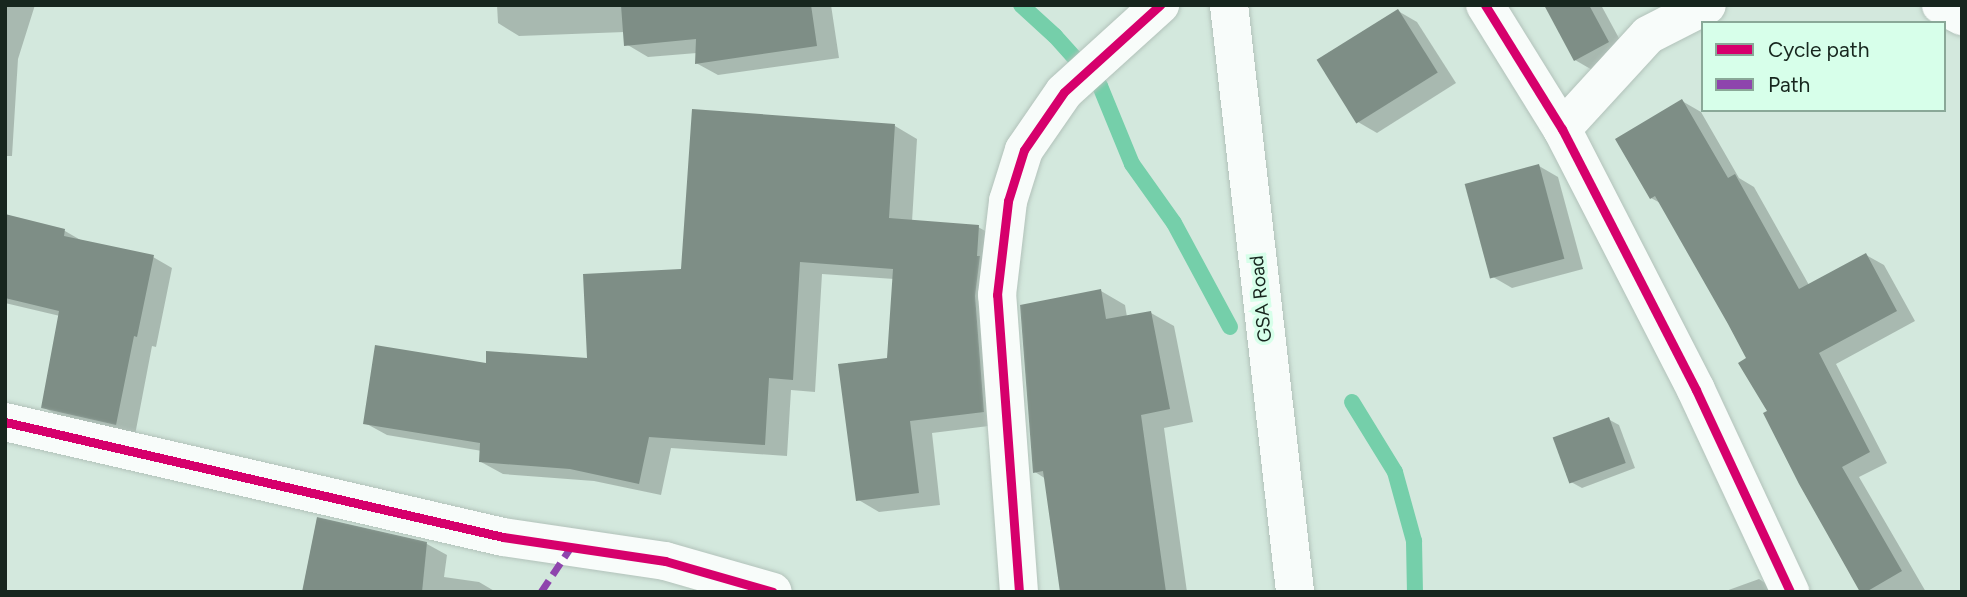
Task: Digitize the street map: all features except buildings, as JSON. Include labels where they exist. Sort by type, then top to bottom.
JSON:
[{"type":"street","points":[[1019,592],[997,295],[1008,201],[1024,150],[1063,92],[1160,5]]},
{"type":"street","name":"GSA Road","points":[[1229,5],[1295,592]]},
{"type":"street","points":[[1485,5],[1562,129],[1696,390],[1790,592]]},
{"type":"street","points":[[1562,129],[1648,35],[1707,5]]},
{"type":"street","points":[[1941,5],[1962,16]]},
{"type":"street","points":[[5,422],[503,537],[665,561],[773,592]]},
{"type":"waterway","points":[[1021,5],[1055,36],[1100,86],[1132,164],[1174,223],[1230,327]]},
{"type":"waterway","points":[[1352,402],[1395,472],[1414,541],[1415,592]]},
{"type":"marked path","points":[[541,592],[571,547]]},
{"type":"cycle path","points":[[1019,592],[997,295],[1008,201],[1024,150],[1064,92],[1160,5]]},
{"type":"cycle path","points":[[1485,5],[1562,129],[1696,390],[1790,592]]},
{"type":"cycle path","points":[[5,422],[503,537],[665,561],[773,592]]}]
